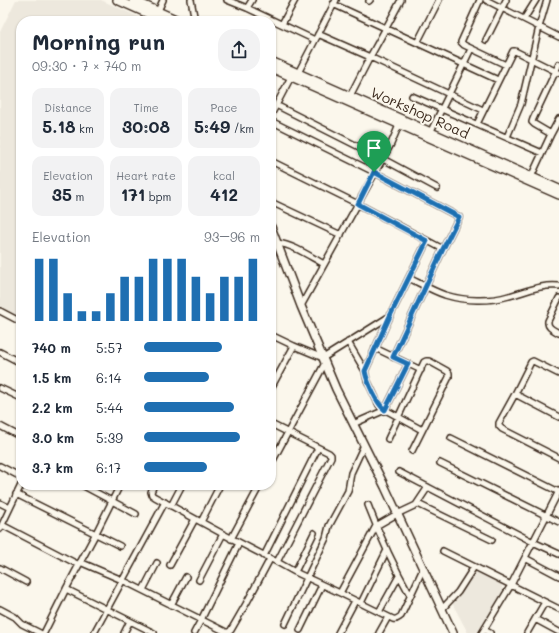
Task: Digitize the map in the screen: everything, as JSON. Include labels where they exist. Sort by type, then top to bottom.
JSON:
[{"type":"main road","points":[[117,0],[153,16]]},
{"type":"main road","points":[[133,0],[169,16]]},
{"type":"main road","name":"Workshop Road","points":[[276,63],[350,96],[429,135],[559,195]]},
{"type":"main road","name":"Workshop Road","points":[[276,70],[399,125],[429,135],[559,189]]},
{"type":"main road","points":[[277,243],[301,306],[336,389],[454,633]]},
{"type":"street","points":[[158,11],[163,0]]},
{"type":"street","points":[[191,0],[194,16]]},
{"type":"street","points":[[227,0],[264,16]]},
{"type":"street","points":[[247,8],[252,0]]},
{"type":"street","points":[[282,24],[295,0]]},
{"type":"street","points":[[350,96],[401,0]]},
{"type":"street","points":[[417,43],[439,0]]},
{"type":"street","points":[[480,0],[461,42],[464,46],[506,65]]},
{"type":"street","points":[[486,0],[559,36]]},
{"type":"street","points":[[486,40],[506,0]]},
{"type":"street","points":[[524,19],[536,0]]},
{"type":"street","points":[[507,137],[521,104],[539,27],[547,0]]},
{"type":"street","points":[[298,73],[334,2],[417,43],[498,80]]},
{"type":"street","points":[[276,21],[315,40]]},
{"type":"street","points":[[318,34],[483,110]]},
{"type":"street","points":[[429,135],[471,49]]},
{"type":"street","points":[[477,124],[513,51],[557,72]]},
{"type":"street","points":[[551,134],[536,126],[532,122],[557,72],[559,64]]},
{"type":"street","points":[[291,77],[276,105],[437,188]]},
{"type":"street","points":[[412,96],[542,153]]},
{"type":"street","points":[[531,177],[559,119]]},
{"type":"street","points":[[276,123],[374,172],[459,217],[393,357]]},
{"type":"street","points":[[301,306],[358,204],[374,172],[383,159],[399,125]]},
{"type":"street","points":[[276,163],[358,204],[443,249]]},
{"type":"street","points":[[276,204],[341,235]]},
{"type":"street","points":[[365,371],[427,241]]},
{"type":"street","points":[[277,243],[290,246],[324,264]]},
{"type":"street","points":[[409,278],[426,287],[453,297],[482,300],[503,298],[542,286],[559,286]]},
{"type":"street","points":[[559,298],[557,308],[548,321],[549,327],[559,333]]},
{"type":"street","points":[[0,312],[16,320]]},
{"type":"street","points":[[276,455],[324,360],[348,342],[390,316]]},
{"type":"street","points":[[276,337],[324,360]]},
{"type":"street","points":[[348,342],[365,371],[367,380],[379,405],[385,410],[422,430]]},
{"type":"street","points":[[276,379],[294,346]]},
{"type":"street","points":[[375,348],[420,370]]},
{"type":"street","points":[[0,352],[16,360]]},
{"type":"street","points":[[388,439],[424,362],[426,361],[435,365],[449,373],[449,377],[412,451]]},
{"type":"street","points":[[559,374],[533,361],[529,364],[499,423],[500,428],[559,458]]},
{"type":"street","points":[[353,424],[385,410],[408,364]]},
{"type":"street","points":[[0,388],[16,396]]},
{"type":"street","points":[[515,394],[559,417]]},
{"type":"street","points":[[0,426],[16,434]]},
{"type":"street","points":[[276,426],[331,455],[277,562]]},
{"type":"street","points":[[451,438],[559,492],[511,585],[483,631],[490,633]]},
{"type":"street","points":[[285,624],[326,538],[329,526],[348,491],[351,473],[364,445]]},
{"type":"street","points":[[264,556],[318,448]]},
{"type":"street","points":[[440,463],[559,522]]},
{"type":"street","points":[[0,466],[16,474]]},
{"type":"street","points":[[398,472],[559,554]]},
{"type":"street","points":[[340,593],[376,526],[397,514],[416,506],[428,487]]},
{"type":"street","points":[[18,490],[1,527],[79,563],[122,580],[223,631],[229,632],[231,630],[270,559]]},
{"type":"street","points":[[91,490],[136,514]]},
{"type":"street","points":[[44,633],[118,490]]},
{"type":"street","points":[[151,490],[151,494],[155,497],[231,539],[307,578],[396,620],[401,616],[423,569]]},
{"type":"street","points":[[171,506],[179,490]]},
{"type":"street","points":[[201,522],[217,490]]},
{"type":"street","points":[[231,539],[257,490]]},
{"type":"street","points":[[16,494],[120,546]]},
{"type":"street","points":[[94,633],[164,502]]},
{"type":"street","points":[[0,503],[10,508]]},
{"type":"street","points":[[418,504],[492,540]]},
{"type":"street","points":[[368,505],[387,550],[410,596]]},
{"type":"street","points":[[170,565],[195,519]]},
{"type":"street","points":[[295,572],[314,533]]},
{"type":"street","points":[[199,580],[223,534]]},
{"type":"street","points":[[194,633],[239,543]]},
{"type":"street","points":[[361,603],[387,550]]},
{"type":"street","points":[[443,551],[559,609]]},
{"type":"street","points":[[525,558],[559,576]]},
{"type":"street","points":[[143,590],[156,563]]},
{"type":"street","points":[[442,609],[458,592],[474,567]]},
{"type":"street","points":[[0,568],[26,582]]},
{"type":"street","points":[[379,612],[399,576]]},
{"type":"street","points":[[171,605],[186,577]]},
{"type":"street","points":[[300,630],[322,585]]},
{"type":"street","points":[[66,588],[154,633]]},
{"type":"street","points":[[338,633],[355,601]]},
{"type":"street","points":[[528,633],[545,602]]},
{"type":"street","points":[[0,609],[14,617],[22,624],[40,633]]},
{"type":"street","points":[[379,633],[388,617]]},
{"type":"street","points":[[535,619],[559,632]]},
{"type":"street","points":[[124,633],[130,621]]},
{"type":"shaded area","points":[[16,0],[101,0],[137,16],[16,16],[16,316],[0,308],[0,32]]},
{"type":"shaded area","points":[[475,571],[501,584],[503,591],[477,633],[468,633],[451,601]]},
{"type":"route","points":[[374,172],[459,217],[393,357],[408,364],[385,410],[379,405],[367,380],[365,371],[427,241],[358,204],[374,172]]}]
